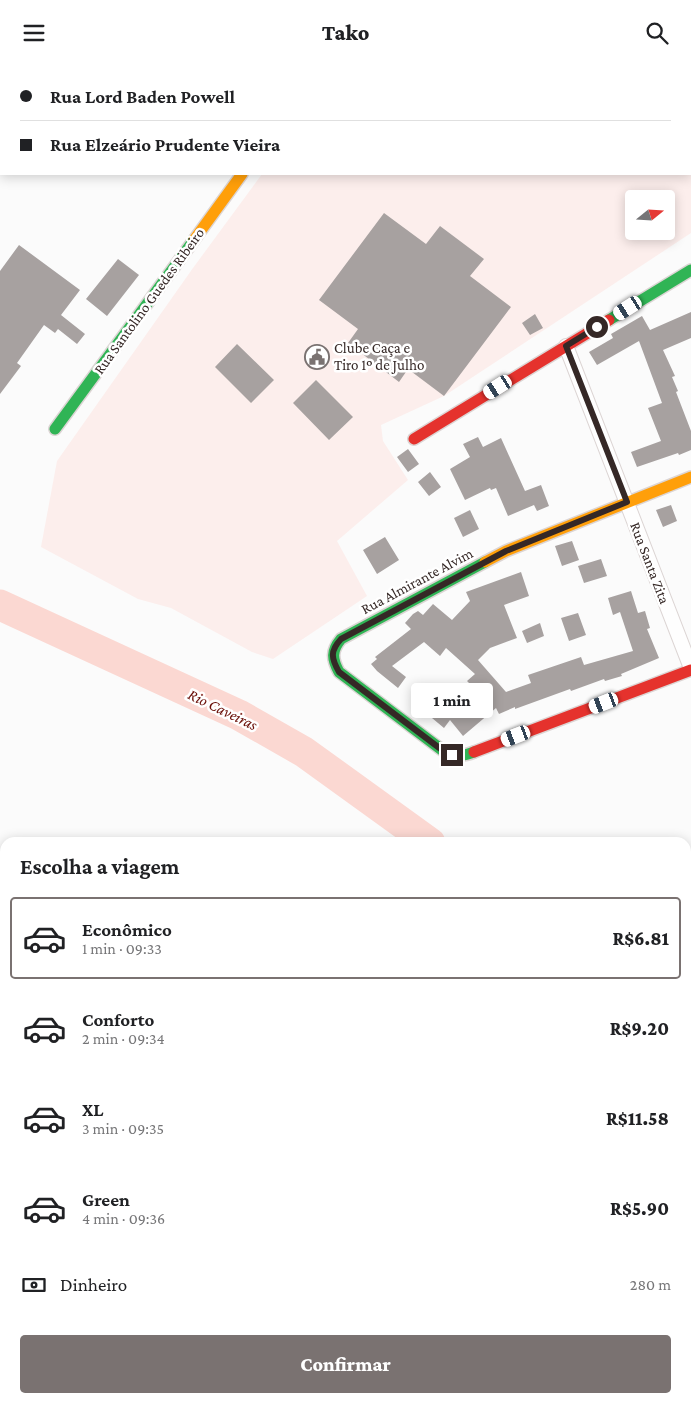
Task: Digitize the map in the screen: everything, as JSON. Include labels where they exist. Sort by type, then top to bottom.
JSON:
[{"type":"street","name":"Rua Santolino Guedes Ribeiro","points":[[55,429],[241,175]]},
{"type":"street","points":[[414,439],[691,270]]},
{"type":"street","name":"Rua Santa Zita","points":[[566,346],[691,669]]},
{"type":"street","name":"Rua Almirante Alvim","points":[[691,477],[514,548],[479,564],[341,639],[334,646],[333,654],[334,663],[339,672],[442,750],[452,755],[463,756],[691,669]]},
{"type":"shaded area","name":"Clube Caça e Tiro 1º de Julho","points":[[261,175],[691,175],[691,233],[444,396],[381,425],[383,441],[408,480],[337,541],[367,596],[273,659],[252,652],[171,608],[138,599],[41,547],[57,461],[193,268]]},
{"type":"building","points":[[384,213],[426,244],[440,226],[484,259],[470,276],[511,307],[444,396],[408,369],[399,382],[348,343],[358,329],[319,300]]},
{"type":"building","points":[[19,245],[80,290],[61,315],[85,334],[77,344],[58,329],[55,333],[44,325],[17,363],[21,366],[0,394],[0,271]]},
{"type":"building","points":[[118,259],[139,275],[107,316],[86,299]]},
{"type":"building","points":[[691,312],[691,338],[663,350],[675,376],[672,377],[678,391],[676,392],[691,431],[691,450],[637,467],[631,452],[661,441],[648,408],[662,403],[639,341],[597,365],[589,352],[613,338],[611,334],[642,316],[650,330]]},
{"type":"building","points":[[535,314],[543,328],[530,335],[522,323]]},
{"type":"building","points":[[237,344],[274,380],[251,403],[215,367]]},
{"type":"building","points":[[316,380],[353,417],[329,440],[293,403]]},
{"type":"building","points":[[478,437],[483,447],[501,438],[525,491],[541,485],[549,506],[537,511],[534,505],[508,516],[496,488],[491,490],[490,488],[465,500],[450,469],[470,457],[463,444]]},
{"type":"building","points":[[408,449],[419,464],[408,472],[397,457]]},
{"type":"building","points":[[430,472],[441,487],[429,496],[418,482]]},
{"type":"building","points":[[671,505],[677,521],[663,527],[656,510]]},
{"type":"building","points":[[470,510],[479,529],[463,537],[454,518]]},
{"type":"building","points":[[385,537],[399,560],[377,574],[363,550]]},
{"type":"building","points":[[572,541],[579,560],[562,566],[555,546]]},
{"type":"building","points":[[601,559],[607,576],[584,583],[578,566]]},
{"type":"building","points":[[521,572],[529,596],[504,605],[517,638],[490,648],[478,660],[506,692],[531,683],[528,675],[581,657],[584,665],[633,651],[620,612],[613,615],[608,598],[631,591],[638,613],[645,611],[650,628],[647,629],[659,658],[621,674],[622,676],[605,681],[604,679],[571,691],[570,689],[499,714],[496,708],[463,736],[450,720],[444,728],[426,713],[439,700],[442,704],[469,683],[467,681],[475,674],[446,648],[440,656],[424,642],[392,666],[406,677],[398,688],[371,664],[377,659],[375,657],[411,629],[405,623],[413,614],[418,611],[423,615],[433,604],[452,620],[470,601],[466,592]]},
{"type":"building","points":[[578,613],[586,635],[569,641],[561,618]]},
{"type":"building","points":[[540,623],[544,636],[527,643],[522,631]]},
{"type":"waterway","name":"Rio Caveiras","points":[[0,605],[239,715],[304,752],[422,837]]},
{"type":"traffic: fast","points":[[55,429],[194,240]]},
{"type":"traffic: fast","points":[[609,320],[691,270]]},
{"type":"traffic: fast","points":[[474,752],[458,755],[442,750],[339,672],[335,663],[334,651],[341,639],[485,562]]},
{"type":"traffic: slow","points":[[194,240],[241,175]]},
{"type":"traffic: slow","points":[[485,562],[506,551],[691,477]]},
{"type":"traffic: jam","points":[[414,439],[609,320]]},
{"type":"traffic: jam","points":[[474,752],[691,670]]},
{"type":"place","name":"Clube Caça e Tiro 1º de Julho","points":[[317,357]]},
{"type":"route","points":[[452,755],[442,750],[339,672],[334,663],[334,646],[341,639],[479,564],[518,546],[627,502],[566,346],[597,327]]}]
